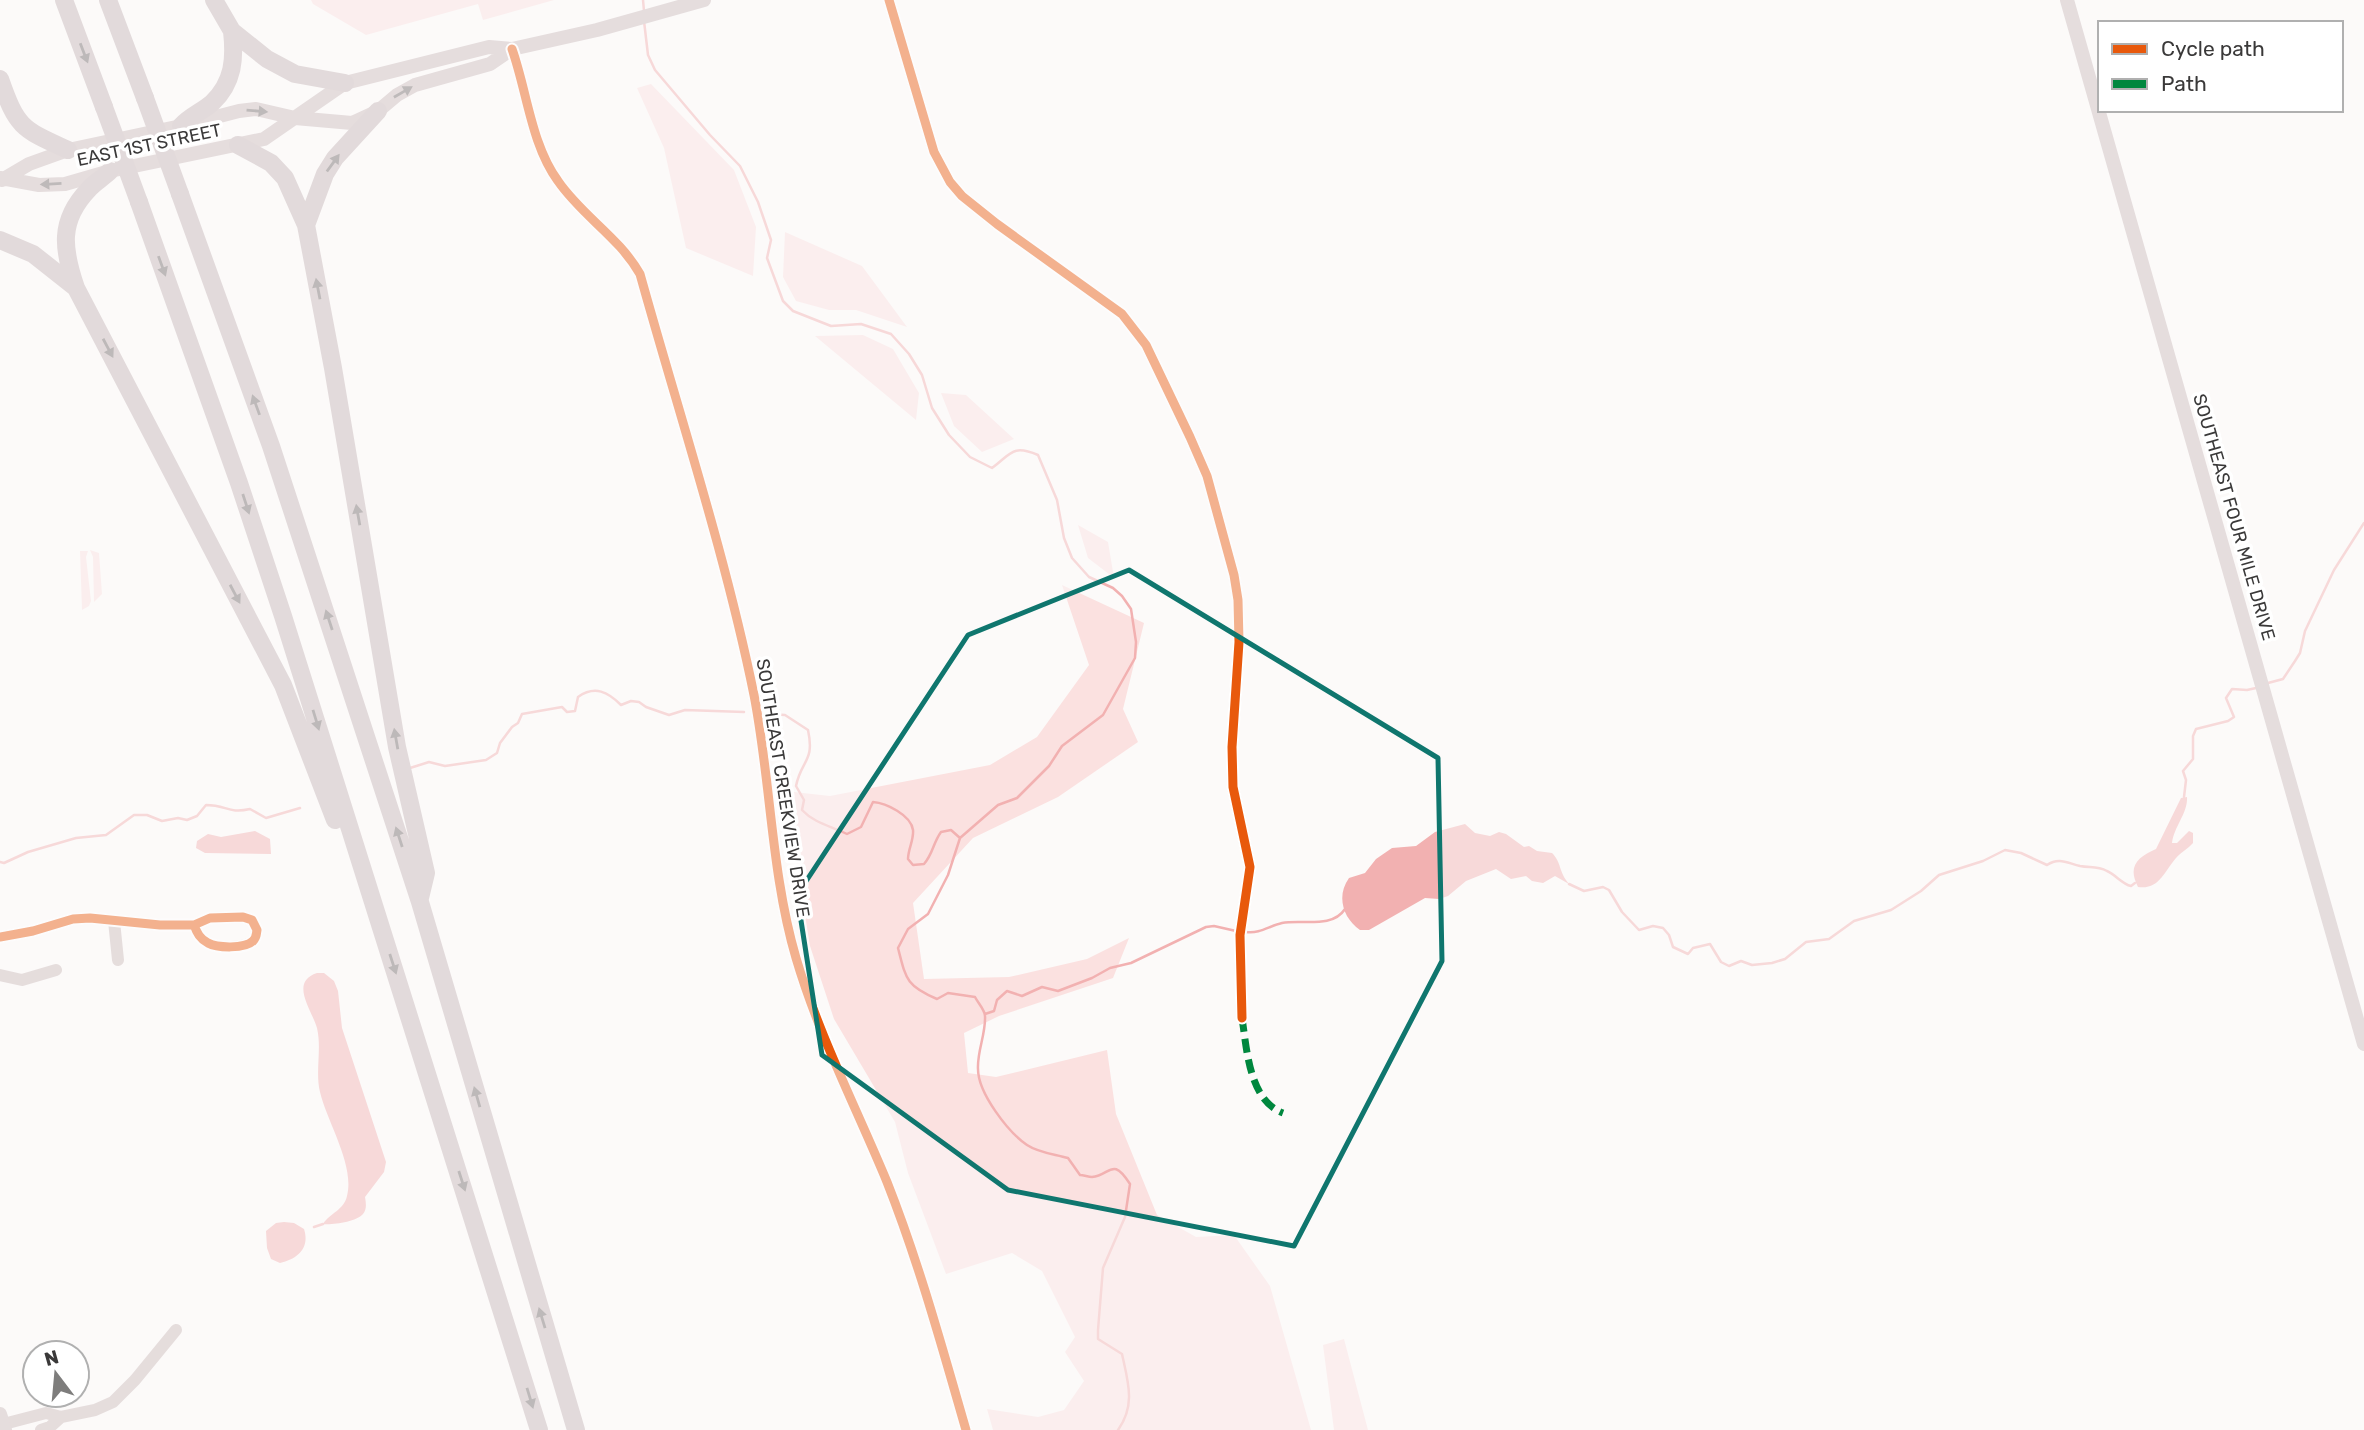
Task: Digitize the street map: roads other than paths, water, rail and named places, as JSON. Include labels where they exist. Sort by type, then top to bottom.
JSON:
[{"type":"highway","points":[[64,0],[239,483],[540,1430]]},
{"type":"highway","points":[[108,0],[271,446],[420,902],[576,1430]]},
{"type":"highway","points":[[214,0],[232,31],[267,59],[295,74],[345,83]]},
{"type":"highway","points":[[181,126],[189,117],[212,103],[229,80],[234,64],[232,31]]},
{"type":"highway","points":[[0,79],[8,102],[21,124],[29,132],[68,150]]},
{"type":"highway","points":[[306,225],[325,174],[335,158],[378,111]]},
{"type":"highway","points":[[238,145],[271,163],[285,178],[306,225],[397,747],[426,873],[420,902]]},
{"type":"highway","points":[[110,171],[90,187],[75,205],[68,222],[64,245],[76,288],[283,685],[349,859],[372,899]]},
{"type":"highway","points":[[0,240],[33,254],[76,288]]},
{"type":"main road","name":"SOUTHEAST FOUR MILE DRIVE","points":[[2067,0],[2098,109]]},
{"type":"main road","name":"EAST 1ST STREET","points":[[1,179],[39,185],[65,184],[180,155],[264,139],[345,83],[489,47],[512,48],[597,30],[698,2]]},
{"type":"main road","name":"EAST 1ST STREET","points":[[1,179],[29,163],[68,150],[181,126],[222,114],[256,109],[295,118],[352,123],[378,111],[397,95],[415,85],[490,64],[512,48]]},
{"type":"main road","name":"SOUTHEAST FOUR MILE DRIVE","points":[[2099,112],[2364,1044]]},
{"type":"street","points":[[889,0],[934,152],[950,182],[962,196],[997,224],[1128,321],[1146,345],[1206,476],[1234,575],[1238,600],[1239,642],[1232,747],[1233,787],[1250,867],[1240,935],[1242,1018]]},
{"type":"street","name":"SOUTHEAST CREEKVIEW DRIVE","points":[[512,48],[533,123],[550,169],[572,199],[632,259],[640,274],[737,617],[755,698],[782,891],[795,955],[815,1017],[887,1182],[921,1273],[966,1430]]},
{"type":"street","points":[[0,937],[73,919],[90,918],[147,925],[194,925],[206,919],[243,917],[252,920],[257,930],[254,940],[249,944],[218,946],[206,943],[197,934],[194,925]]},
{"type":"street","points":[[114,920],[118,960]]},
{"type":"street","points":[[0,975],[22,979],[56,970]]},
{"type":"street","points":[[2,1423],[46,1413],[61,1417],[95,1410],[113,1402],[176,1330]]},
{"type":"street","points":[[41,1430],[50,1427],[61,1417]]},
{"type":"waterway","points":[[643,0],[644,11]]},
{"type":"waterway","points":[[644,21],[648,55],[655,70],[740,166],[758,202],[771,240],[767,258],[783,301],[793,311],[831,326],[861,324],[891,334],[909,354],[922,375],[932,408],[949,435],[970,457],[992,468],[1012,452],[1023,450],[1038,455],[1057,500],[1064,538],[1072,558],[1089,577],[1113,588],[1131,609],[1136,642],[1135,658],[1103,715],[1062,746],[1049,766],[1017,798],[998,805],[960,838],[948,875],[928,914],[908,929],[898,948],[906,974],[919,990],[937,999],[948,993],[975,997],[981,1006],[985,1023],[978,1062],[979,1079],[988,1100],[1011,1131],[1032,1148],[1068,1158],[1080,1175],[1098,1176],[1115,1169],[1130,1184],[1125,1217],[1103,1268],[1098,1330],[1098,1339],[1122,1354],[1129,1402],[1124,1421],[1118,1430]]},
{"type":"waterway","points":[[2268,683],[2283,679],[2300,653],[2305,631],[2334,570],[2364,523]]},
{"type":"waterway","points":[[2184,797],[2186,780],[2183,771],[2193,759],[2193,736],[2196,729],[2234,717],[2226,698],[2232,689],[2256,688]]},
{"type":"waterway","points":[[410,768],[429,762],[445,766],[486,760],[497,753],[500,743],[518,723],[522,714],[562,707],[567,712],[575,711],[578,697],[590,691],[606,694],[621,705],[631,701],[639,702],[669,715],[685,710],[744,712]]},
{"type":"waterway","points":[[771,714],[785,715],[808,730],[809,755],[796,786],[804,800],[802,810],[812,818],[847,834],[861,827],[873,802],[891,807],[908,819],[913,830],[908,859],[913,865],[924,864],[941,832],[951,830],[960,838]]},
{"type":"waterway","points":[[0,862],[4,863],[28,852],[76,838],[106,835],[134,815],[147,815],[162,821],[178,818],[187,820],[197,816],[206,805],[232,810],[250,809],[266,818],[300,808]]},
{"type":"waterway","points":[[1569,884],[1584,891],[1603,887],[1609,890],[1622,912],[1639,930],[1653,926],[1663,928],[1673,947],[1688,954],[1693,948],[1710,944],[1721,962],[1729,966],[1741,961],[1752,965],[1785,959],[1806,942],[1829,939],[1854,921],[1891,910],[1921,891],[1939,875],[1983,861],[2005,850],[2021,853],[2047,865],[2059,861],[2100,868],[2128,885],[2135,883]]},
{"type":"waterway","points":[[1246,932],[1260,931],[1282,923],[1325,921],[1345,909]]},
{"type":"waterway","points":[[985,1014],[994,1011],[997,1000],[1007,991],[1022,996],[1042,987],[1058,991],[1110,968],[1131,963],[1206,927],[1236,931]]},
{"type":"waterway","points":[[314,1227],[323,1224]]}]
